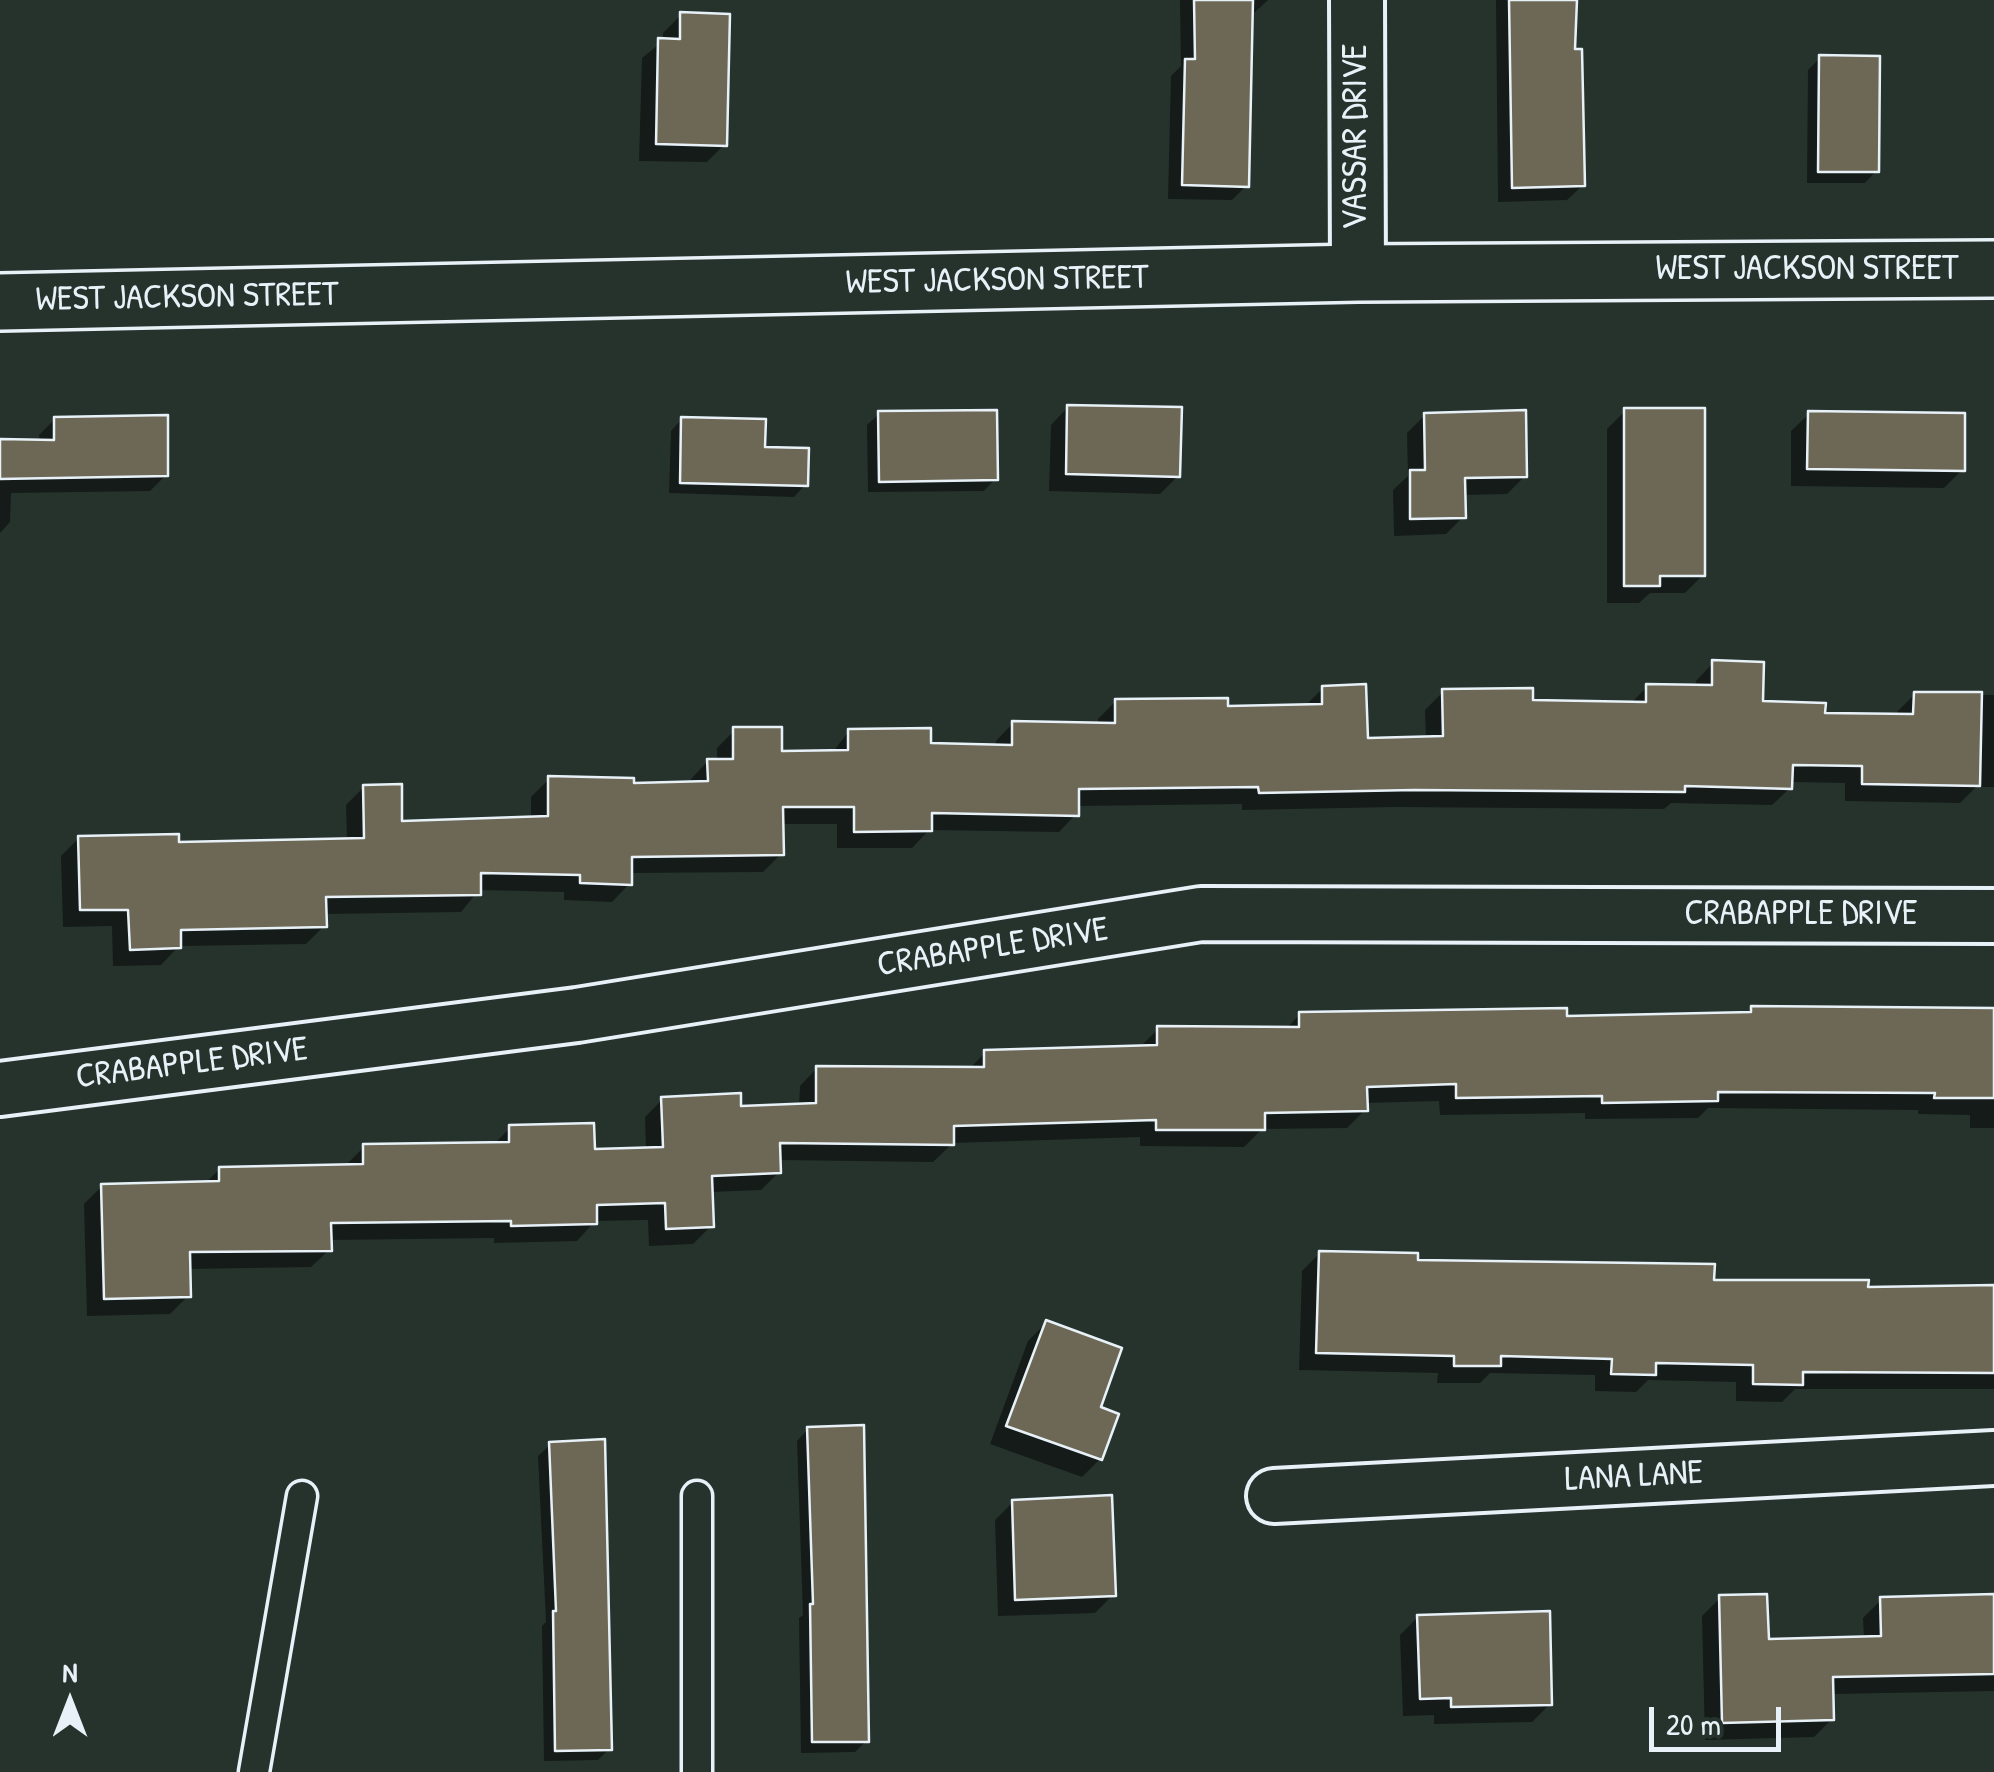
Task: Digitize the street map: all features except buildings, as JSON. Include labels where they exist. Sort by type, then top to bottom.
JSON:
[{"type":"street","name":"VASSAR DRIVE","points":[[1356,0],[1358,273]]},
{"type":"street","name":"WEST JACKSON STREET","points":[[0,302],[1358,273],[1994,268]]},
{"type":"street","name":"CRABAPPLE DRIVE","points":[[0,1089],[577,1015],[1200,914],[1994,916]]},
{"type":"street","name":"LANA LANE","points":[[1274,1496],[1994,1458]]},
{"type":"lane","points":[[254,1772],[302,1496]]},
{"type":"lane","points":[[697,1496],[697,1772]]}]
